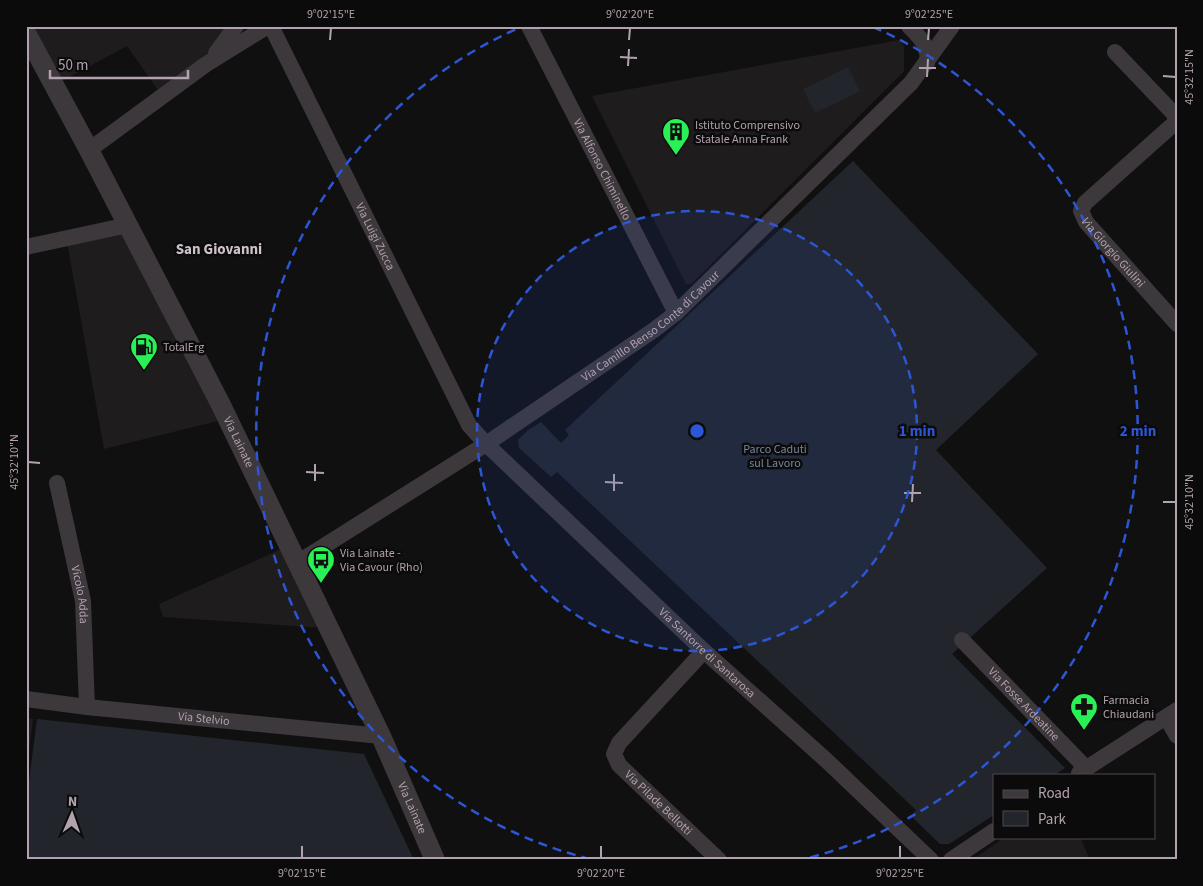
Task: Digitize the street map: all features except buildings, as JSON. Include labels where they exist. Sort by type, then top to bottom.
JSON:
[{"type":"street","points":[[205,65],[236,26]]},
{"type":"street","name":"Via Alfonso Chiminello","points":[[528,26],[676,313]]},
{"type":"street","points":[[908,26],[927,49],[927,62]]},
{"type":"street","name":"Via Camillo Benso Conte di Cavour","points":[[297,563],[486,444],[654,330],[676,313],[911,83],[952,26]]},
{"type":"street","points":[[89,150],[205,65],[264,27]]},
{"type":"street","name":"Via Luigi Zucca","points":[[264,27],[469,425],[486,444]]},
{"type":"street","name":"Via Lainate","points":[[26,33],[32,54],[89,150],[220,402],[381,736],[435,860]]},
{"type":"street","points":[[1115,52],[1177,119]]},
{"type":"street","name":"Via Giorgio Giulini","points":[[1177,119],[1085,203],[1081,211],[1086,222],[1177,324]]},
{"type":"street","points":[[26,247],[128,225]]},
{"type":"street","name":"Via Santorre di Santarosa","points":[[486,444],[704,651],[826,760],[931,860]]},
{"type":"street","name":"Vicolo Adda","points":[[57,483],[83,601],[87,707]]},
{"type":"street","name":"Via Fosse Ardeatine","points":[[962,640],[1082,772]]},
{"type":"street","name":"Via Pilade Bellotti","points":[[704,651],[619,742],[614,754],[619,766],[719,860]]},
{"type":"street","name":"Via Stelvio","points":[[26,698],[87,707],[381,736]]},
{"type":"street","points":[[1082,772],[1172,714],[1177,736]]},
{"type":"street","points":[[951,860],[993,831]]},
{"type":"shaded area","points":[[30,26],[230,26],[203,61],[160,93],[127,46],[60,82]]},
{"type":"shaded area","points":[[900,40],[904,46],[904,71],[691,284],[686,284],[592,96]]},
{"type":"shaded area","points":[[126,229],[226,419],[104,449],[67,242]]},
{"type":"shaded area","points":[[286,547],[324,628],[163,617],[159,604]]},
{"type":"shaded area","points":[[26,718],[33,719],[26,775]]},
{"type":"shaded area","points":[[1004,838],[1080,838],[1090,860],[972,860]]},
{"type":"green space","points":[[848,67],[860,91],[815,113],[803,89]]},
{"type":"green space","name":"Parco Caduti sul Lavoro","points":[[853,161],[1038,354],[936,450],[1047,568],[952,654],[1065,768],[1056,774],[993,774],[993,816],[949,844],[940,844],[911,816],[916,810],[557,472],[551,477],[519,448],[518,440],[528,430],[541,422],[561,443],[569,435],[565,430]]},
{"type":"green space","points":[[37,719],[364,754],[414,860],[26,860],[26,804]]},
{"type":"place","name":"Istituto Comprensivo Statale Anna Frank","points":[[676,156]]},
{"type":"place","name":"TotalErg","points":[[144,371]]},
{"type":"place","name":"Via Lainate - Via Cavour (Rho)","points":[[321,584]]},
{"type":"place","name":"Farmacia Chiaudani","points":[[1084,731]]},
{"type":"district","name":"San Giovanni","points":[[219,249]]}]
